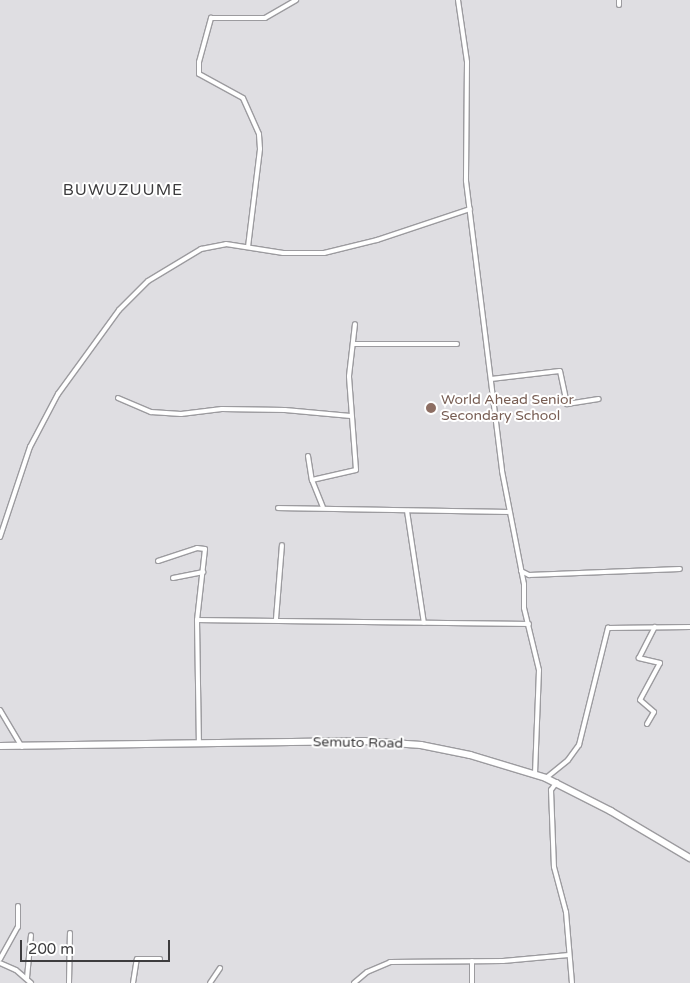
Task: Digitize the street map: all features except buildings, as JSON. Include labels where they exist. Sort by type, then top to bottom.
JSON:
[{"type":"main road","name":"Semuto Road","points":[[0,746],[402,743],[470,755],[557,782],[690,858]]},
{"type":"street","points":[[248,247],[260,150],[259,134],[243,98],[199,74],[199,62],[211,18],[265,18],[296,0]]},
{"type":"street","points":[[458,0],[467,62],[465,160],[470,209],[508,512],[521,571],[528,624],[540,680],[535,774]]},
{"type":"street","points":[[0,537],[20,473],[40,427],[58,394],[118,310],[148,281],[191,253],[219,245],[294,253],[324,252],[377,240],[470,209]]},
{"type":"street","points":[[312,480],[356,470],[349,376],[355,324]]},
{"type":"street","points":[[353,344],[457,344]]},
{"type":"street","points":[[491,379],[560,371],[567,404],[599,399]]},
{"type":"street","points":[[118,398],[151,412],[181,414],[222,409],[285,410],[351,416]]},
{"type":"street","points":[[308,456],[312,480],[323,507]]},
{"type":"street","points":[[278,508],[323,507],[407,511],[508,512]]},
{"type":"street","points":[[407,511],[424,623]]},
{"type":"street","points":[[276,619],[282,545]]},
{"type":"street","points":[[158,561],[202,547],[203,572],[197,620],[199,744]]},
{"type":"street","points":[[521,571],[529,575],[680,569]]},
{"type":"street","points":[[172,578],[203,572]]},
{"type":"street","points":[[197,620],[276,619],[528,624]]},
{"type":"street","points":[[546,778],[568,760],[579,745],[606,631],[611,626],[690,627]]},
{"type":"street","points":[[646,724],[654,712],[640,700],[660,663],[638,658],[655,626]]},
{"type":"street","points":[[0,710],[23,747]]},
{"type":"street","points":[[557,782],[552,790],[554,867],[566,912],[572,983]]},
{"type":"street","points":[[0,959],[18,927],[18,906]]},
{"type":"street","points":[[69,983],[70,933]]},
{"type":"street","points":[[27,978],[31,935]]},
{"type":"street","points":[[354,983],[367,972],[390,962],[472,961],[570,955]]},
{"type":"street","points":[[133,983],[137,959],[160,959]]},
{"type":"street","points":[[472,961],[472,983]]},
{"type":"street","points":[[0,963],[27,978],[32,983]]},
{"type":"street","points":[[210,983],[220,968]]},
{"type":"place","name":"World Ahead Senior Secondary School","points":[[431,408]]},
{"type":"district","name":"BUWUZUUME","points":[[123,190]]}]
